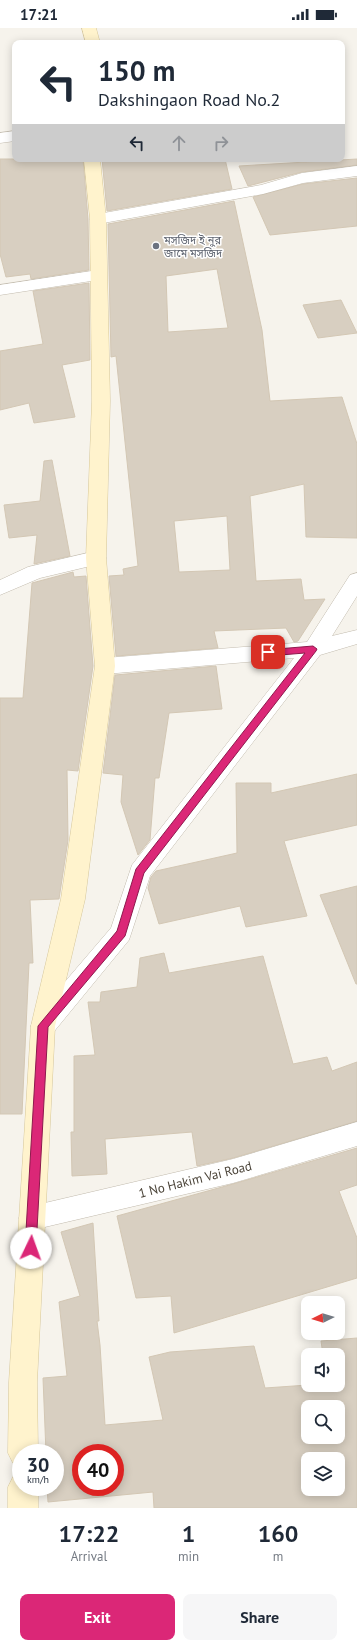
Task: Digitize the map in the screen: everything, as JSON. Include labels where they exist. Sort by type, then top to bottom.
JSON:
[{"type":"street","points":[[89,28],[92,40]]},
{"type":"street","points":[[0,138],[12,136]]},
{"type":"street","points":[[23,1444],[23,1382],[43,1026],[73,899],[105,666],[96,558],[101,401],[98,219],[92,162]]},
{"type":"street","points":[[98,219],[249,192],[302,178],[357,171]]},
{"type":"street","points":[[0,290],[98,275]]},
{"type":"street","points":[[0,588],[36,572],[96,558]]},
{"type":"street","points":[[43,1026],[121,933],[140,872],[313,649],[357,580]]},
{"type":"street","points":[[105,666],[313,649],[357,637]]},
{"type":"street","name":"1 No Hakim Vai Road","points":[[32,1218],[233,1171],[357,1134]]},
{"type":"street","points":[[23,1496],[23,1508]]},
{"type":"building","points":[[0,159],[12,159],[12,162],[83,162],[88,219],[89,270],[31,279],[30,274],[6,277],[0,254]]},
{"type":"building","points":[[357,159],[357,165],[302,172],[248,186],[239,166],[306,162],[345,162],[345,160]]},
{"type":"building","points":[[102,162],[226,162],[232,189],[107,211]]},
{"type":"building","points":[[357,178],[357,226],[270,235],[253,197],[303,184]]},
{"type":"building","points":[[234,201],[262,330],[270,401],[342,397],[357,444],[357,538],[306,537],[304,484],[250,496],[256,581],[301,579],[304,600],[325,599],[298,641],[294,642],[286,628],[214,631],[218,648],[116,656],[109,576],[124,575],[123,569],[138,566],[116,356],[111,357],[108,224]],"holes":[[[217,269],[228,328],[168,332],[166,276]],[[227,516],[230,570],[179,572],[174,521]]]},
{"type":"building","points":[[89,283],[90,360],[62,365],[75,417],[34,423],[29,403],[0,410],[0,351],[43,344],[33,291]]},
{"type":"building","points":[[341,300],[357,333],[318,338],[303,305]]},
{"type":"building","points":[[52,460],[70,556],[34,564],[37,535],[9,538],[4,505],[40,501],[44,461]]},
{"type":"building","points":[[73,572],[74,577],[86,576],[93,666],[78,771],[67,770],[68,840],[59,899],[30,900],[33,963],[29,963],[22,1114],[0,1114],[0,698],[23,698],[32,583]]},
{"type":"building","points":[[216,666],[222,709],[169,713],[159,778],[155,778],[150,840],[138,855],[121,802],[123,775],[103,773],[115,675]]},
{"type":"building","points":[[357,774],[357,825],[284,841],[307,916],[246,927],[240,906],[159,924],[148,888],[151,877],[156,871],[237,853],[236,783],[271,783],[271,793]]},
{"type":"building","points":[[357,886],[357,984],[356,984],[320,895]]},
{"type":"building","points":[[164,953],[169,973],[263,956],[293,1064],[327,1057],[332,1071],[357,1062],[357,1121],[233,1158],[197,1166],[192,1132],[105,1139],[107,1174],[72,1176],[71,1132],[74,1132],[74,1056],[95,1055],[88,1002],[100,1002],[101,992],[137,987],[140,958]]},
{"type":"building","points":[[357,1148],[357,1185],[339,1191],[357,1238],[357,1278],[174,1333],[171,1296],[136,1298],[117,1216]]},
{"type":"building","points":[[93,1223],[99,1321],[97,1321],[105,1425],[163,1420],[149,1357],[170,1352],[254,1346],[265,1388],[301,1385],[301,1392],[345,1392],[345,1348],[322,1348],[321,1341],[357,1338],[357,1508],[154,1508],[153,1492],[124,1495],[124,1444],[72,1444],[72,1496],[111,1496],[48,1502],[48,1496],[64,1496],[64,1444],[46,1444],[43,1378],[67,1376],[59,1302],[80,1296],[61,1232]]},
{"type":"place","name":"মসজিদ ই নুর জামে মসজিদ","points":[[156,246]]},
{"type":"route","points":[[31,1248],[43,1026],[121,933],[140,872],[313,649],[268,652]]}]
